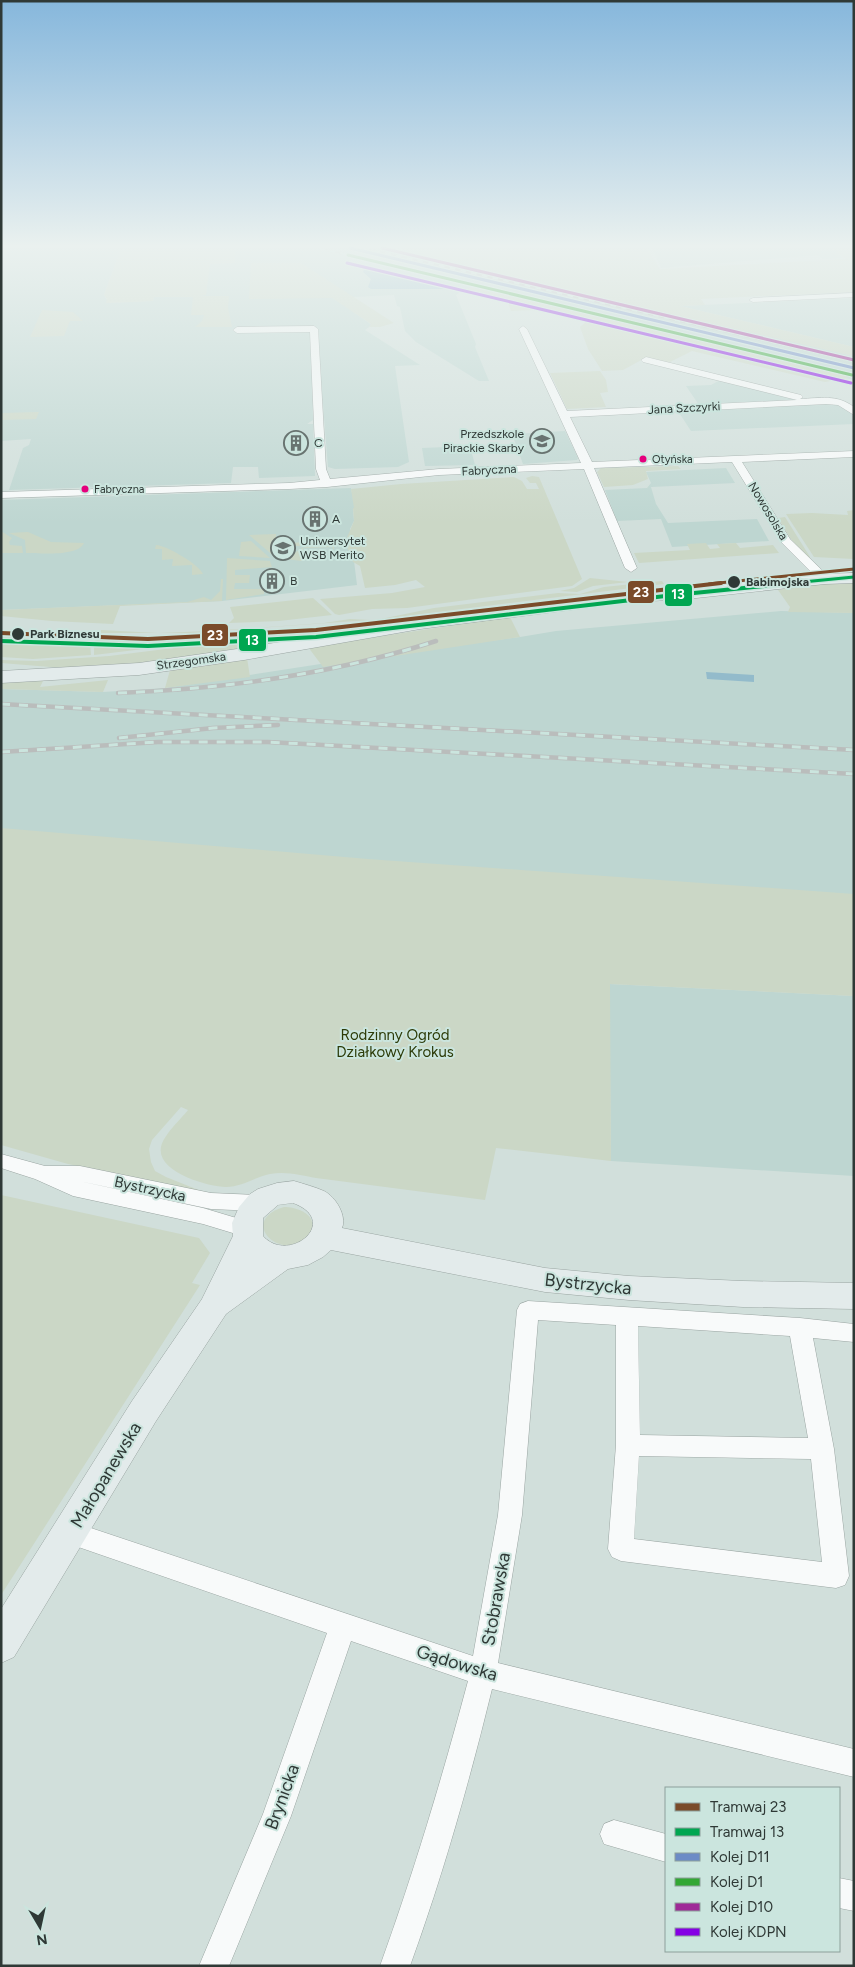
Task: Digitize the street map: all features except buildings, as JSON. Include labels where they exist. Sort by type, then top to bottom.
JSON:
[{"type":"main road","name":"Strzegomska","points":[[826,579],[839,574],[854,573]]},
{"type":"main road","name":"Strzegomska","points":[[1,677],[44,676],[144,668],[244,654],[398,627],[622,598],[687,594],[826,579],[854,578]]},
{"type":"main road","points":[[1,670],[44,676]]},
{"type":"main road","points":[[294,1192],[312,1197],[325,1208],[329,1217],[330,1227],[326,1237],[318,1246],[296,1257],[282,1258],[260,1251],[246,1233],[249,1215],[258,1203],[281,1193],[294,1192]]},
{"type":"main road","name":"Małopanewska","points":[[1,1644],[144,1411],[214,1307],[246,1233]]},
{"type":"main road","name":"Bystrzycka","points":[[326,1237],[545,1280],[629,1288],[743,1294],[854,1296]]},
{"type":"main road","name":"Małopanewska","points":[[214,1307],[254,1276],[282,1258]]},
{"type":"street","points":[[314,340],[321,469],[327,484]]},
{"type":"street","points":[[528,340],[587,465],[630,568]]},
{"type":"street","points":[[646,360],[802,398],[805,402]]},
{"type":"street","name":"Jana Szczyrki","points":[[563,414],[805,402],[841,402],[854,412]]},
{"type":"street","points":[[587,465],[854,454]]},
{"type":"street","name":"Nowosolska","points":[[736,460],[786,541],[826,579]]},
{"type":"street","name":"Fabryczna","points":[[1,495],[327,484],[440,472],[587,465]]},
{"type":"street","name":"Bystrzycka","points":[[1,1161],[42,1173],[73,1188],[203,1216],[246,1233]]},
{"type":"street","name":"Bystrzycka","points":[[42,1173],[80,1174],[211,1201],[258,1203]]},
{"type":"street","name":"Stobrawska","points":[[395,1966],[420,1896],[454,1786],[483,1673],[510,1515],[528,1310],[626,1317]]},
{"type":"street","points":[[800,1327],[822,1449],[836,1576],[621,1549],[628,1445],[626,1317],[800,1327],[854,1333]]},
{"type":"street","points":[[628,1445],[822,1449]]},
{"type":"street","name":"Gądowska","points":[[70,1533],[483,1673],[854,1763]]},
{"type":"street","name":"Brynicka","points":[[214,1966],[277,1816],[343,1626]]},
{"type":"street","points":[[614,1834],[665,1848]]},
{"type":"street","points":[[840,1893],[854,1896]]},
{"type":"shaded area","points":[[1,340],[380,340],[420,365],[395,366],[409,462],[398,467],[335,469],[328,467],[320,368],[312,368],[313,420],[307,424],[313,424],[315,476],[259,478],[258,467],[233,467],[231,483],[9,490],[23,448],[29,445],[31,439],[1,441]]},
{"type":"shaded area","points":[[414,340],[474,340],[475,347],[489,381],[479,381]]},
{"type":"shaded area","points":[[674,340],[786,340],[854,356],[854,380]]},
{"type":"shaded area","points":[[823,340],[854,340],[854,347]]},
{"type":"shaded area","points":[[720,380],[792,398],[793,400],[699,405],[686,386],[711,385]]},
{"type":"shaded area","points":[[832,403],[843,405],[854,416],[854,424],[691,431],[678,411]]},
{"type":"shaded area","name":"Przedszkole Pirackie Skarby","points":[[565,431],[578,458],[577,460],[523,464],[512,434]]},
{"type":"shaded area","points":[[470,446],[475,465],[425,466],[422,448]]},
{"type":"shaded area","points":[[726,468],[735,483],[651,487],[656,504],[668,523],[757,519],[769,541],[672,547],[661,519],[617,521],[605,490],[647,488],[651,483],[646,472]]},
{"type":"shaded area","points":[[351,488],[355,508],[353,509],[354,521],[350,529],[357,585],[222,601],[1,610],[1,500]]},
{"type":"shaded area","points":[[781,611],[854,613],[854,930],[530,889],[1,852],[1,689],[103,692],[165,688],[556,631]]},
{"type":"shaded area","points":[[609,984],[854,996],[854,1176],[611,1161]]},
{"type":"green space","points":[[585,340],[697,340],[843,374],[848,378],[825,382],[692,351],[668,363],[645,358],[623,370],[602,371],[588,349]]},
{"type":"green space","points":[[783,340],[823,340],[854,347],[854,356]]},
{"type":"green space","points":[[600,371],[606,380],[608,392],[600,393],[606,407],[567,409],[550,373]]},
{"type":"green space","points":[[39,412],[36,419],[1,420],[1,413]]},
{"type":"green space","points":[[678,466],[681,469],[646,471],[648,479],[633,485],[604,487],[597,472],[601,468]]},
{"type":"green space","points":[[532,476],[539,477],[582,579],[572,586],[407,608],[372,609],[339,615],[335,614],[320,599],[392,593],[425,587],[416,580],[395,585],[365,588],[360,566],[353,562],[345,542],[354,521],[351,489],[514,477],[522,481],[527,489],[539,489],[536,483],[530,483],[526,478]]},
{"type":"green space","points":[[854,510],[854,559],[814,557],[786,514],[848,515],[847,511]]},
{"type":"green space","points":[[785,517],[810,558],[794,544],[778,518]]},
{"type":"green space","points":[[1,531],[12,538],[9,542],[10,545],[22,546],[23,553],[1,553]]},
{"type":"green space","points":[[28,532],[51,542],[84,543],[74,550],[66,552],[48,554],[26,553],[25,540],[9,533]]},
{"type":"green space","points":[[276,534],[276,544],[321,541],[305,546],[286,546],[286,550],[296,550],[281,559],[276,558],[249,535]]},
{"type":"green space","points":[[329,538],[334,539],[334,550],[332,547],[303,548],[302,561],[285,559],[302,548],[329,541]]},
{"type":"green space","points":[[251,541],[270,558],[239,556],[241,542]]},
{"type":"green space","points":[[706,543],[710,549],[720,548],[717,544],[736,543],[740,548],[773,545],[779,553],[639,563],[634,553],[690,550],[687,544]]},
{"type":"green space","points":[[156,545],[167,548],[182,556],[201,570],[203,574],[192,575],[192,565],[172,566],[173,559],[162,560],[162,549],[155,549]]},
{"type":"green space","points":[[227,558],[270,561],[272,567],[235,570],[235,575],[250,575],[249,583],[235,583],[234,589],[264,589],[264,594],[226,600]]},
{"type":"green space","points":[[590,578],[628,582],[593,586],[577,592],[560,591],[574,588]]},
{"type":"green space","points":[[221,579],[223,579],[222,601],[120,606],[113,624],[1,616],[1,610],[187,602],[204,597],[211,600],[220,591]]},
{"type":"green space","points":[[662,581],[664,584],[381,619],[434,608],[558,593],[580,594],[604,587]]},
{"type":"green space","points":[[824,583],[854,583],[854,613],[788,612],[790,607],[778,590]]},
{"type":"green space","points":[[668,590],[670,592],[263,647],[258,638],[251,636],[94,655],[94,642],[97,639],[138,641],[180,640],[314,631],[415,621]]},
{"type":"green space","points":[[313,598],[332,615],[279,621],[229,623],[234,618],[230,607]]},
{"type":"green space","points":[[510,617],[520,637],[323,667],[308,647]]},
{"type":"green space","points":[[350,619],[370,620],[189,633],[158,633],[324,623]]},
{"type":"green space","points":[[101,630],[158,633],[100,633]]},
{"type":"green space","points":[[1,637],[84,641],[90,643],[91,655],[33,659],[1,657]]},
{"type":"green space","points":[[252,639],[256,648],[127,665],[63,668],[1,663],[1,660],[37,661],[109,656]]},
{"type":"green space","points":[[247,658],[250,677],[165,688],[170,670]]},
{"type":"green space","points":[[108,680],[103,692],[1,689],[1,682],[43,681],[40,687]]},
{"type":"green space","name":"Rodzinny Ogród Działkowy Krokus","points":[[1,828],[368,859],[854,894],[854,996],[610,984],[611,1161],[496,1148],[485,1200],[287,1173],[270,1174],[232,1187],[196,1181],[175,1171],[162,1156],[161,1147],[165,1137],[188,1110],[181,1107],[152,1140],[149,1149],[151,1162],[155,1171],[206,1193],[68,1164],[1,1145]]},
{"type":"green space","points":[[1,1195],[199,1238],[210,1253],[192,1283],[200,1285],[1,1595]]},
{"type":"green space","points":[[284,1207],[301,1211],[312,1222],[309,1234],[300,1243],[289,1245],[278,1243],[264,1231],[264,1222],[270,1214]]},
{"type":"water","points":[[706,672],[754,675],[754,682],[707,679]]},
{"type":"railway","points":[[706,340],[854,375]]},
{"type":"railway","points":[[762,340],[854,361]]},
{"type":"railway","points":[[118,693],[198,688],[279,678],[397,653],[436,641]]},
{"type":"railway","points":[[1,704],[854,750]]},
{"type":"railway","points":[[119,738],[213,728],[278,725]]},
{"type":"railway","points":[[1,752],[158,742],[268,742],[854,774]]},
{"type":"tram line","name":"23","points":[[1,633],[148,639],[316,630],[673,588],[854,569]]},
{"type":"tram line","name":"13","points":[[1,641],[148,646],[316,637],[674,595],[854,577]]},
{"type":"rail line","name":"KDPN","points":[[670,340],[851,383]]},
{"type":"rail line","name":"D1","points":[[704,340],[852,375]]},
{"type":"rail line","name":"D11","points":[[736,340],[854,368]]},
{"type":"rail line","name":"D10","points":[[769,340],[854,360]]},
{"type":"place","name":"Przedszkole Pirackie Skarby","points":[[542,441]]},
{"type":"place","name":"C","points":[[296,443]]},
{"type":"place","name":"Otyńska","points":[[643,459]]},
{"type":"place","name":"Fabryczna","points":[[85,489]]},
{"type":"place","name":"A","points":[[315,519]]},
{"type":"place","name":"Uniwersytet WSB Merito","points":[[283,548]]},
{"type":"place","name":"B","points":[[272,581]]},
{"type":"place","name":"Babimojska","points":[[734,582]]},
{"type":"place","name":"Park Biznesu","points":[[18,634]]}]
